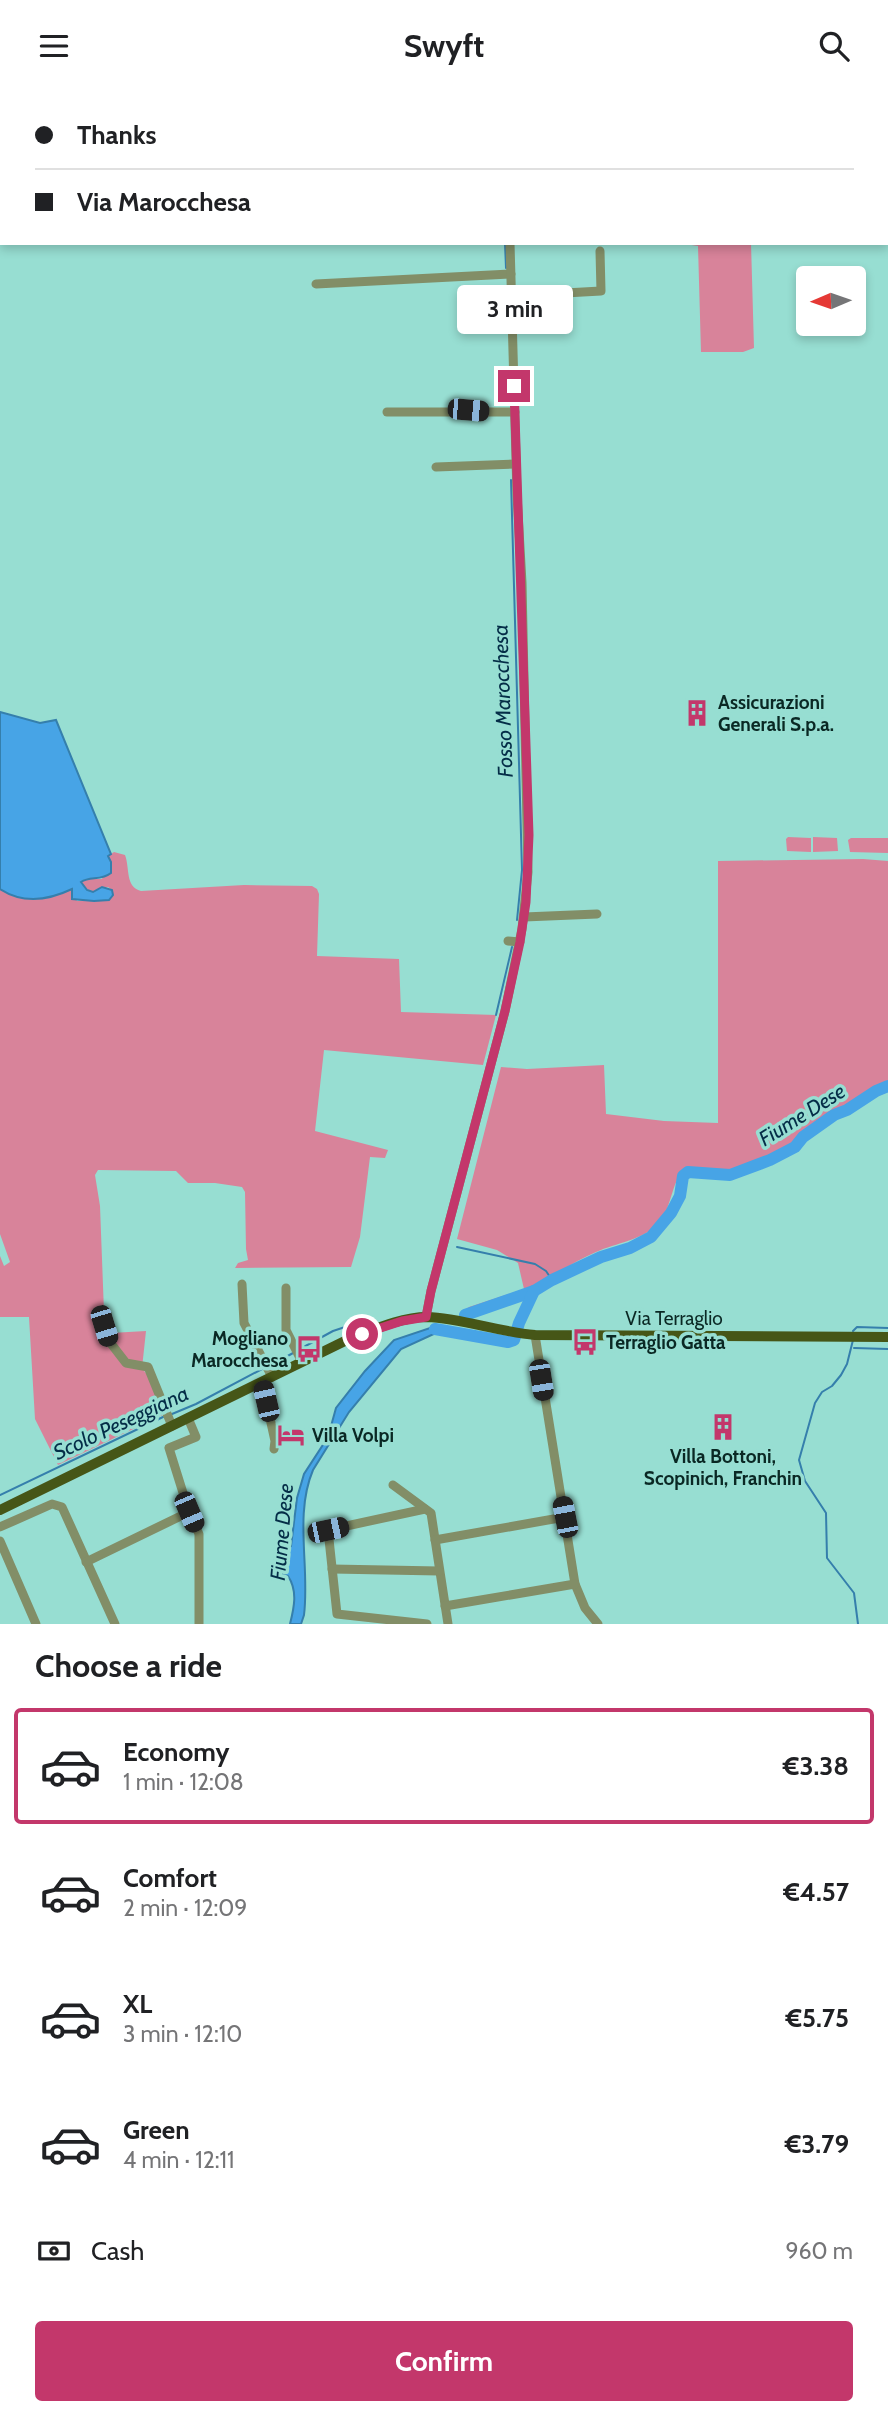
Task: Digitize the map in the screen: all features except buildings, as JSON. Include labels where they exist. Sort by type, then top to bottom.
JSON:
[{"type":"main road","name":"Via Terraglio","points":[[0,1510],[170,1419],[189,1421],[299,1354],[375,1329],[426,1317],[535,1335],[888,1337]]},
{"type":"street","points":[[426,1317],[502,1024],[524,917],[529,835],[510,245]]},
{"type":"street","points":[[511,296],[601,291],[600,251]]},
{"type":"street","points":[[316,284],[511,274]]},
{"type":"street","points":[[387,412],[515,412]]},
{"type":"street","points":[[436,467],[516,464]]},
{"type":"street","points":[[524,917],[597,914]]},
{"type":"street","points":[[508,941],[520,942]]},
{"type":"street","points":[[242,1284],[244,1323],[267,1373],[274,1449]]},
{"type":"street","points":[[286,1288],[286,1329],[299,1354]]},
{"type":"street","points":[[101,1323],[109,1341],[126,1363],[148,1367],[170,1419]]},
{"type":"street","points":[[535,1335],[575,1584],[582,1603],[598,1621]]},
{"type":"street","points":[[189,1421],[196,1437],[169,1448],[189,1512],[199,1534],[199,1624]]},
{"type":"street","points":[[393,1485],[430,1513],[448,1624]]},
{"type":"street","points":[[0,1527],[51,1504],[62,1507],[115,1624]]},
{"type":"street","points":[[425,1509],[328,1530],[337,1614],[427,1624]]},
{"type":"street","points":[[86,1562],[189,1512]]},
{"type":"street","points":[[435,1540],[565,1517]]},
{"type":"street","points":[[0,1541],[36,1624]]},
{"type":"street","points":[[332,1569],[439,1571]]},
{"type":"street","points":[[445,1606],[575,1584]]},
{"type":"shaded area","points":[[692,245],[751,245],[754,348],[743,352],[701,352],[698,246]]},
{"type":"shaded area","points":[[788,837],[811,838],[811,852],[787,851]]},
{"type":"shaded area","points":[[813,837],[837,838],[838,851],[813,852]]},
{"type":"shaded area","points":[[888,838],[888,853],[850,852],[848,840]]},
{"type":"shaded area","points":[[114,852],[125,855],[132,886],[141,891],[244,885],[312,886],[319,894],[317,956],[399,959],[401,1012],[496,1015],[483,1065],[324,1050],[315,1131],[388,1150],[385,1158],[370,1157],[360,1237],[351,1267],[235,1268],[238,1263],[248,1260],[245,1192],[242,1187],[188,1183],[176,1171],[98,1170],[95,1175],[100,1206],[104,1312],[111,1333],[146,1331],[142,1368],[173,1410],[58,1465],[35,1419],[29,1317],[0,1317],[0,1256],[4,1266],[10,1262],[0,1234],[0,889],[27,899],[54,896],[72,889],[77,901],[109,900],[113,895],[108,887],[89,890],[81,882],[86,879],[102,879],[108,856]]},
{"type":"shaded area","points":[[718,861],[888,861],[888,1092],[866,1101],[818,1129],[801,1143],[743,1167],[726,1171],[687,1167],[678,1178],[667,1210],[653,1229],[587,1256],[522,1293],[464,1311],[524,1289],[518,1263],[497,1250],[457,1239],[501,1067],[527,1069],[604,1065],[606,1114],[664,1121],[718,1123]]},
{"type":"water","points":[[0,712],[40,723],[56,720],[111,854],[108,856],[111,873],[81,882],[87,890],[93,892],[102,887],[112,890],[113,895],[109,900],[72,899],[72,889],[44,898],[26,899],[0,889]]},
{"type":"water","points":[[436,1326],[453,1329],[438,1332],[401,1349],[349,1412],[313,1470],[304,1505],[304,1615],[301,1624],[290,1624],[294,1606],[293,1588],[288,1576],[274,1571],[275,1554],[285,1552],[291,1546],[297,1498],[304,1474],[328,1437],[336,1408],[394,1340]]},
{"type":"waterway","name":"Fosso Marocchesa","points":[[505,245],[506,268]]},
{"type":"waterway","name":"Fosso Marocchesa","points":[[511,480],[522,870],[517,920]]},
{"type":"waterway","name":"Fosso Marocchesa","points":[[496,1015],[512,947]]},
{"type":"waterway","name":"Fiume Dese","points":[[465,1315],[534,1291],[601,1257],[630,1248],[651,1237],[671,1213],[680,1196],[683,1176],[688,1172],[730,1175],[770,1160],[795,1147],[803,1137],[834,1115],[888,1086]]},
{"type":"waterway","name":"Scolo Peseggiana","points":[[457,1247],[535,1264],[546,1271],[552,1280]]},
{"type":"waterway","name":"Fiume Dese","points":[[435,1329],[508,1342],[514,1340],[534,1291]]},
{"type":"waterway","name":"Scolo Peseggiana","points":[[300,1349],[333,1331],[366,1320]]},
{"type":"waterway","points":[[853,1331],[857,1327],[888,1328]]},
{"type":"waterway","points":[[853,1340],[847,1364],[841,1375],[832,1386],[822,1392],[815,1403],[799,1460],[805,1481],[826,1513],[827,1558],[854,1593],[858,1624]]},
{"type":"waterway","points":[[854,1348],[888,1349]]},
{"type":"waterway","name":"Scolo Peseggiana","points":[[269,1366],[295,1352]]},
{"type":"waterway","name":"Scolo Peseggiana","points":[[172,1414],[264,1368]]},
{"type":"waterway","name":"Scolo Peseggiana","points":[[0,1495],[163,1417]]},
{"type":"place","name":"Assicurazioni Generali S.p.a.","points":[[697,713]]},
{"type":"place","name":"Terraglio Gatta","points":[[585,1342]]},
{"type":"place","name":"Mogliano Marocchesa","points":[[309,1349]]},
{"type":"place","name":"Villa Bottoni, Scopinich, Franchin","points":[[723,1427]]},
{"type":"place","name":"Villa Volpi","points":[[291,1435]]},
{"type":"route","points":[[362,1334],[402,1321],[426,1317],[505,1011],[524,917],[529,835],[514,386]]}]
